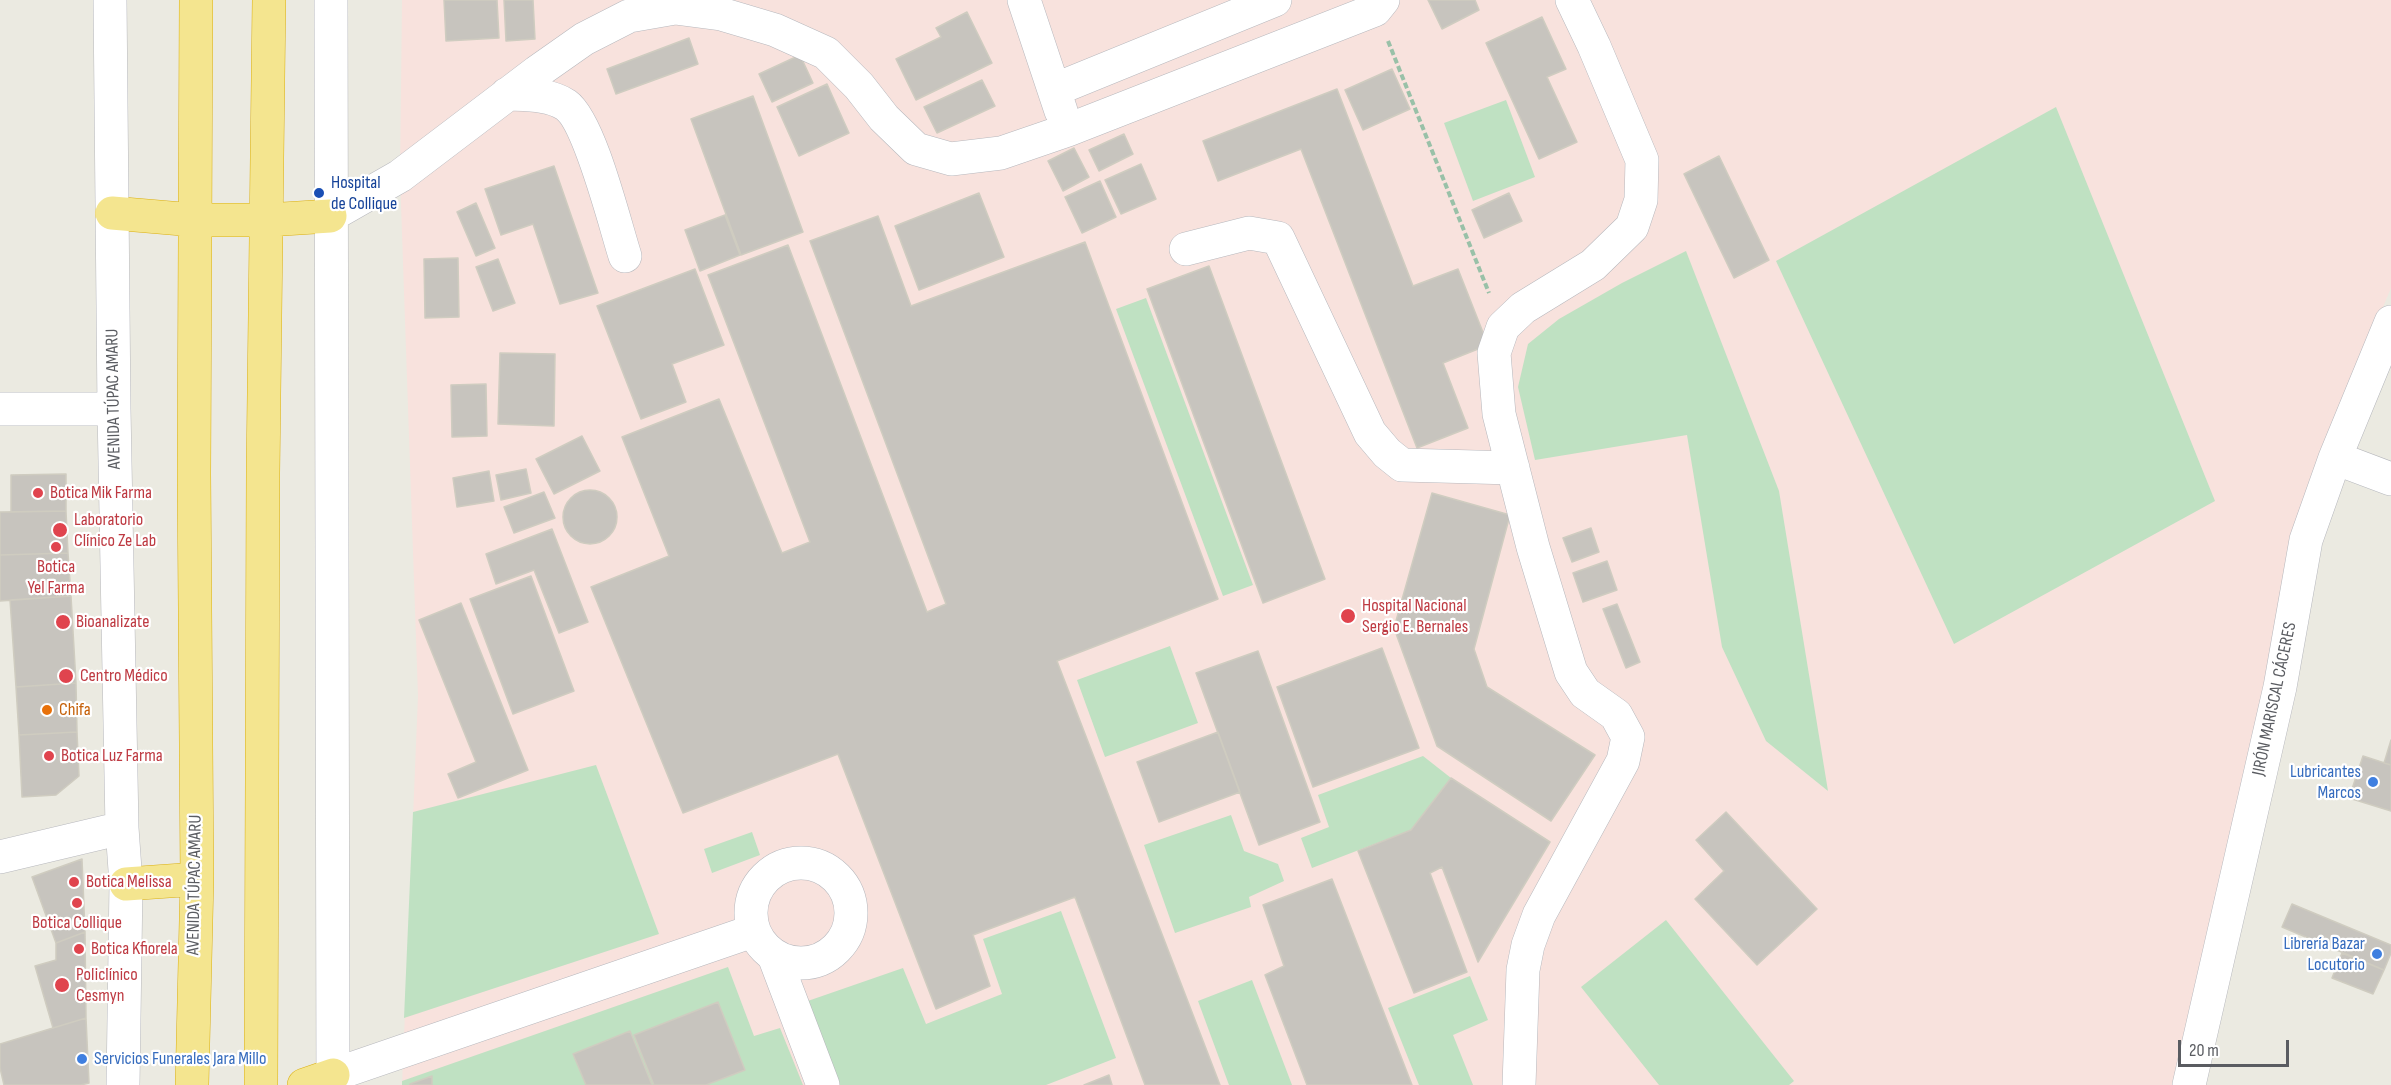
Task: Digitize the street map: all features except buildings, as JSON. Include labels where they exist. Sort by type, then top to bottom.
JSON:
[{"type":"highway","name":"AVENIDA TÚPAC AMARU","points":[[192,1085],[197,879],[194,220],[196,0]]},
{"type":"highway","points":[[261,1085],[263,472],[269,0]]},
{"type":"highway","points":[[112,213],[194,220],[267,220],[330,216]]},
{"type":"highway","points":[[126,884],[197,879]]},
{"type":"street","name":"AVENIDA TÚPAC AMARU","points":[[110,0],[114,409],[122,828],[126,884],[123,1085]]},
{"type":"street","points":[[331,0],[323,1082],[753,931]]},
{"type":"street","points":[[1024,0],[1068,130]]},
{"type":"street","points":[[1054,90],[1275,0]]},
{"type":"street","points":[[1520,1085],[1523,970],[1528,945],[1539,915],[1623,761],[1628,738],[1616,715],[1585,693],[1571,672],[1533,547],[1498,414],[1494,353],[1503,327],[1523,308],[1593,265],[1632,227],[1641,200],[1642,160],[1594,45],[1572,0]]},
{"type":"street","points":[[330,216],[400,176],[507,94],[584,39],[629,16],[675,8],[722,14],[775,30],[826,53],[859,86],[884,118],[916,149],[951,159],[1001,153],[1068,130],[1379,5]]},
{"type":"street","points":[[507,94],[538,95],[567,106],[585,130],[625,256]]},
{"type":"street","points":[[1186,249],[1249,233],[1278,238],[1370,433],[1387,453],[1402,465],[1513,468]]},
{"type":"street","name":"JIRÓN MARISCAL CÁCERES","points":[[2189,1085],[2280,687],[2306,540],[2335,458],[2391,322]]},
{"type":"street","points":[[0,409],[114,409]]},
{"type":"street","points":[[2335,458],[2391,479]]},
{"type":"street","points":[[0,858],[122,828]]},
{"type":"street","points":[[801,862],[818,865],[833,873],[844,886],[850,902],[851,918],[846,934],[837,948],[823,958],[807,963],[790,962],[774,956],[762,946],[753,931],[750,916],[752,899],[759,885],[770,873],[784,865],[801,862]]},
{"type":"street","points":[[774,956],[823,1085]]},
{"type":"path","points":[[1379,5],[1503,327]]},
{"type":"shaded area","name":"Hospital Nacional Sergio E. Bernales","points":[[402,0],[2391,0],[2391,288],[2326,443],[2298,536],[2172,1085],[402,1085],[418,696],[400,176]]},
{"type":"green space","points":[[1506,100],[1535,177],[1473,201],[1444,123]]},
{"type":"green space","points":[[2056,107],[2215,501],[1954,644],[1776,261]]},
{"type":"green space","points":[[1686,251],[1779,491],[1828,791],[1766,741],[1722,647],[1687,435],[1535,460],[1518,387],[1528,344],[1559,319],[1622,283]]},
{"type":"green space","points":[[1146,298],[1253,585],[1223,596],[1116,309]]},
{"type":"green space","points":[[1170,646],[1198,723],[1105,757],[1077,680]]},
{"type":"green space","points":[[1423,756],[1451,778],[1411,830],[1312,868],[1301,838],[1329,827],[1318,795]]},
{"type":"green space","points":[[596,765],[659,934],[404,1018],[413,812]]},
{"type":"green space","points":[[1231,815],[1244,851],[1278,864],[1284,881],[1249,897],[1251,907],[1175,933],[1144,845]]},
{"type":"green space","points":[[752,832],[760,855],[712,873],[704,849]]},
{"type":"green space","points":[[1061,911],[1116,1058],[1046,1085],[834,1085],[802,1003],[903,968],[926,1024],[1002,994],[983,939]]},
{"type":"green space","points":[[1666,920],[1794,1081],[1789,1085],[1659,1085],[1581,987]]},
{"type":"green space","points":[[728,967],[754,1036],[780,1028],[803,1085],[402,1085],[402,1081]]},
{"type":"green space","points":[[1470,976],[1488,1020],[1453,1035],[1473,1085],[1419,1085],[1388,1008]]},
{"type":"green space","points":[[1252,980],[1292,1085],[1229,1085],[1198,1001]]},
{"type":"place","name":"Hospital de Collique","points":[[319,193]]},
{"type":"place","name":"Botica Mik Farma","points":[[38,493]]},
{"type":"place","name":"Laboratorio Clínico Ze Lab","points":[[60,530]]},
{"type":"place","name":"Botica Yel Farma","points":[[56,547]]},
{"type":"place","name":"Hospital Nacional Sergio E. Bernales","points":[[1348,616]]},
{"type":"place","name":"Bioanalizate","points":[[63,622]]},
{"type":"place","name":"Centro Médico","points":[[66,676]]},
{"type":"place","name":"Chifa","points":[[47,710]]},
{"type":"place","name":"Botica Luz Farma","points":[[49,756]]},
{"type":"place","name":"Lubricantes Marcos","points":[[2373,782]]},
{"type":"place","name":"Botica Melissa","points":[[74,882]]},
{"type":"place","name":"Botica Collique","points":[[77,903]]},
{"type":"place","name":"Botica Kfiorela","points":[[79,949]]},
{"type":"place","name":"Librería Bazar Locutorio","points":[[2377,954]]},
{"type":"place","name":"Policlínico Cesmyn","points":[[62,985]]},
{"type":"place","name":"Servicios Funerales Jara Millo","points":[[82,1059]]}]
